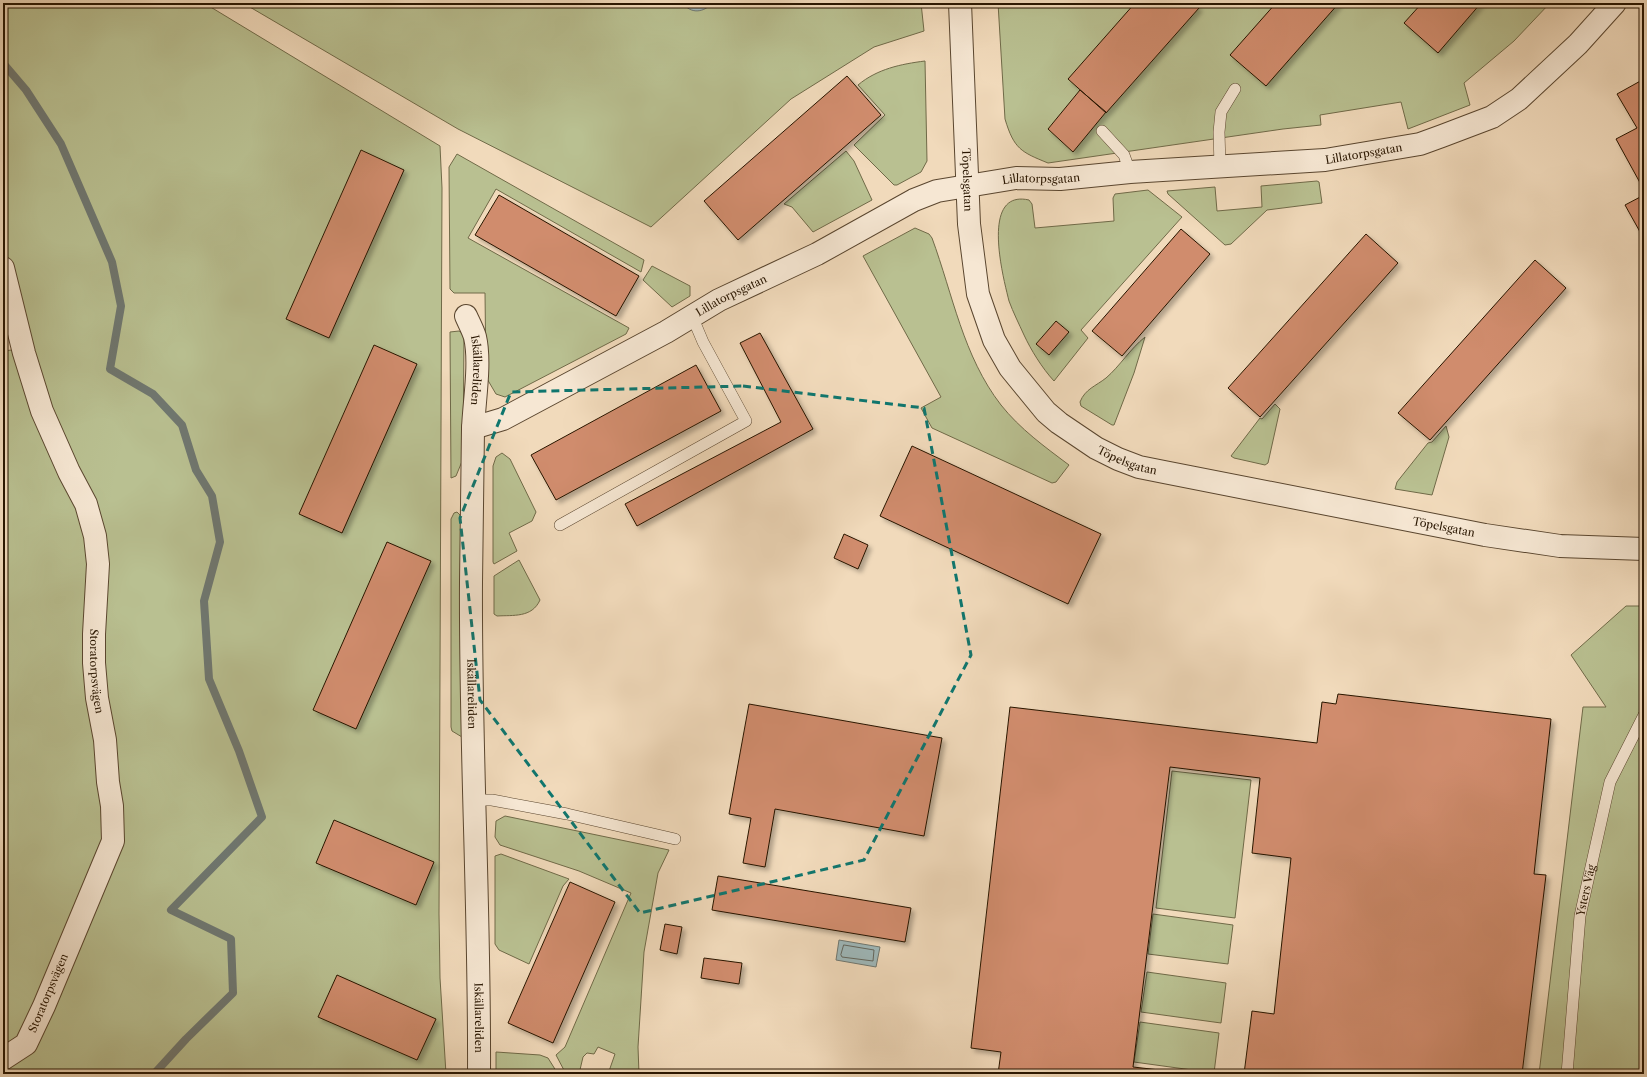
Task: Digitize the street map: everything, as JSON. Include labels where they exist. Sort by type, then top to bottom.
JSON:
[{"type":"street","name":"Töpelsgatan","points":[[960,3],[969,224],[978,294],[994,340],[1010,368],[1046,412],[1059,423],[1096,448],[1125,462],[1152,470],[1485,535],[1560,546],[1644,549]]},
{"type":"street","name":"Lillatorpsgatan","points":[[473,428],[503,419],[719,300],[817,254],[914,200],[937,191],[1016,178],[1060,179],[1130,172],[1325,160],[1420,144],[1492,117],[1519,99],[1566,55],[1615,3]]},
{"type":"street","name":"Storatorpsvägen","points":[[3,268],[24,353],[42,411],[69,472],[86,504],[95,536],[98,564],[94,663],[97,698],[105,740],[112,820],[112,841],[44,1006],[26,1044],[3,1059]]},
{"type":"street","name":"Iskällareliden","points":[[466,316],[475,337],[476,361],[473,428],[471,616],[473,800],[476,838],[479,1074]]},
{"type":"lane","points":[[1220,166],[1219,132],[1221,112],[1235,89]]},
{"type":"lane","points":[[1102,131],[1124,155],[1130,172]]},
{"type":"lane","points":[[560,525],[746,421],[703,342],[692,316]]},
{"type":"lane","name":"Ysters Väg","points":[[1567,1074],[1580,916],[1610,782],[1644,716]]},
{"type":"lane","points":[[473,800],[492,800],[567,814],[675,839]]},
{"type":"highlighted area","points":[[743,386],[924,408],[971,655],[864,860],[640,913],[480,700],[460,518],[511,392]]},
{"type":"green space","points":[[3,3],[204,3],[440,146],[442,188],[439,914],[440,978],[446,1074],[3,1074],[3,351],[29,348],[3,309]]},
{"type":"green space","points":[[243,3],[921,3],[924,31],[874,47],[791,99],[651,227],[458,129]]},
{"type":"green space","points":[[998,3],[1550,3],[1514,41],[1464,83],[1470,105],[1408,129],[1401,102],[1320,115],[1321,125],[1283,129],[1048,163],[1031,156],[1020,148],[1015,143],[1008,129],[1005,119]]},
{"type":"green space","points":[[925,61],[927,161],[921,172],[897,185],[894,185],[854,145],[885,115],[858,85],[865,79],[881,71]]},
{"type":"green space","points":[[846,151],[854,161],[872,200],[813,232],[792,207],[784,204]]},
{"type":"green space","points":[[457,154],[644,260],[641,272],[496,189],[468,238],[629,328],[626,334],[505,397],[496,394],[486,377],[485,293],[454,293],[450,289],[449,167]]},
{"type":"green space","points":[[1319,182],[1322,203],[1267,210],[1231,244],[1225,245],[1168,194],[1167,191],[1215,187],[1217,211],[1262,207],[1261,186]]},
{"type":"green space","points":[[1148,190],[1182,217],[1081,330],[1088,338],[1054,381],[1041,365],[1030,347],[1009,301],[1003,274],[998,237],[1000,221],[1004,208],[1014,200],[1029,200],[1032,204],[1035,228],[1114,221],[1113,198],[1115,194]]},
{"type":"green space","points":[[915,228],[929,234],[932,238],[968,346],[988,386],[1008,414],[1016,422],[1069,465],[1056,482],[1052,483],[932,428],[921,408],[941,397],[863,256]]},
{"type":"green space","points":[[652,266],[690,286],[690,296],[672,307],[643,280]]},
{"type":"green space","points":[[459,331],[464,334],[463,459],[456,476],[451,478],[450,332]]},
{"type":"green space","points":[[1145,337],[1134,373],[1114,425],[1081,406],[1080,402],[1085,394],[1106,378]]},
{"type":"green space","points":[[1275,404],[1280,409],[1268,463],[1265,465],[1231,456],[1260,418],[1262,419]]},
{"type":"green space","points":[[1446,426],[1449,437],[1432,495],[1395,489],[1397,482],[1428,443],[1432,442]]},
{"type":"green space","points":[[502,453],[510,459],[536,512],[532,521],[509,533],[517,551],[494,564],[493,466],[496,457]]},
{"type":"green space","points":[[457,512],[460,515],[462,526],[462,737],[452,731],[451,727],[451,519],[454,513]]},
{"type":"green space","points":[[519,560],[540,600],[537,606],[527,613],[497,616],[494,614],[494,576]]},
{"type":"green space","points":[[1626,606],[1644,606],[1644,1074],[1539,1074],[1583,707],[1606,707],[1571,655]]},
{"type":"green space","points":[[1172,771],[1251,780],[1235,918],[1156,908]]},
{"type":"green space","points":[[505,816],[669,850],[658,873],[644,952],[638,1047],[639,1074],[608,1074],[615,1054],[598,1047],[594,1054],[587,1053],[583,1057],[579,1074],[566,1074],[556,1055],[565,1047],[631,893],[579,871],[500,845],[495,837],[496,821]]},
{"type":"green space","points":[[501,854],[569,879],[563,886],[529,964],[499,950],[495,944],[495,856]]},
{"type":"green space","points":[[1153,914],[1233,925],[1228,964],[1148,954]]},
{"type":"green space","points":[[1147,972],[1226,983],[1221,1023],[1141,1012]]},
{"type":"green space","points":[[1140,1022],[1219,1033],[1214,1073],[1134,1062]]},
{"type":"green space","points":[[496,1052],[540,1055],[548,1058],[558,1074],[496,1074]]},
{"type":"water","points":[[683,3],[712,3],[705,9],[697,11],[689,9]]},
{"type":"water","points":[[839,940],[880,947],[876,967],[836,960]]},
{"type":"building","points":[[1135,3],[1194,3],[1199,8],[1106,113],[1068,79]]},
{"type":"building","points":[[1276,3],[1339,3],[1266,86],[1230,55]]},
{"type":"building","points":[[1422,3],[1481,3],[1438,53],[1404,23]]},
{"type":"building","points":[[847,76],[881,115],[738,240],[704,201]]},
{"type":"building","points":[[1644,79],[1644,190],[1616,139],[1637,128],[1617,94]]},
{"type":"building","points":[[1080,90],[1106,112],[1073,152],[1048,129]]},
{"type":"building","points":[[361,150],[404,170],[329,338],[286,319]]},
{"type":"building","points":[[499,195],[639,276],[616,316],[475,235]]},
{"type":"building","points":[[1644,195],[1644,239],[1625,205]]},
{"type":"building","points":[[1181,229],[1210,254],[1122,356],[1092,331]]},
{"type":"building","points":[[1366,234],[1398,263],[1260,417],[1228,388]]},
{"type":"building","points":[[1535,260],[1566,288],[1430,440],[1398,413]]},
{"type":"building","points":[[1056,321],[1069,332],[1049,355],[1036,344]]},
{"type":"building","points":[[760,333],[813,429],[637,526],[625,504],[781,422],[740,343]]},
{"type":"building","points":[[374,345],[417,364],[342,533],[299,514]]},
{"type":"building","points":[[696,365],[721,411],[556,500],[531,455]]},
{"type":"building","points":[[912,446],[1101,534],[1068,604],[880,516]]},
{"type":"building","points":[[844,534],[868,545],[858,569],[834,558]]},
{"type":"building","points":[[387,542],[431,561],[356,729],[313,710]]},
{"type":"building","points":[[1338,694],[1551,719],[1534,874],[1546,875],[1522,1074],[1244,1074],[1252,1011],[1274,1014],[1291,858],[1252,853],[1260,778],[1170,767],[1133,1067],[1195,1074],[998,1074],[1001,1052],[971,1048],[1010,707],[1317,743],[1322,702],[1336,704]]},
{"type":"building","points":[[749,704],[942,738],[924,836],[775,809],[765,867],[743,863],[751,818],[729,814]]},
{"type":"building","points":[[334,820],[434,862],[416,905],[316,863]]},
{"type":"building","points":[[718,876],[911,908],[905,942],[712,910]]},
{"type":"building","points":[[570,882],[615,902],[553,1043],[508,1023]]},
{"type":"building","points":[[665,924],[682,927],[677,954],[660,950]]},
{"type":"building","points":[[704,958],[742,963],[739,984],[701,978]]},
{"type":"building","points":[[337,975],[436,1019],[417,1060],[318,1017]]},
{"type":"waterway","points":[[3,63],[26,90],[61,144],[112,262],[121,306],[110,369],[153,394],[182,425],[196,470],[212,496],[220,542],[204,601],[209,679],[239,751],[262,817],[171,910],[231,939],[233,993],[186,1039],[154,1074]]}]
